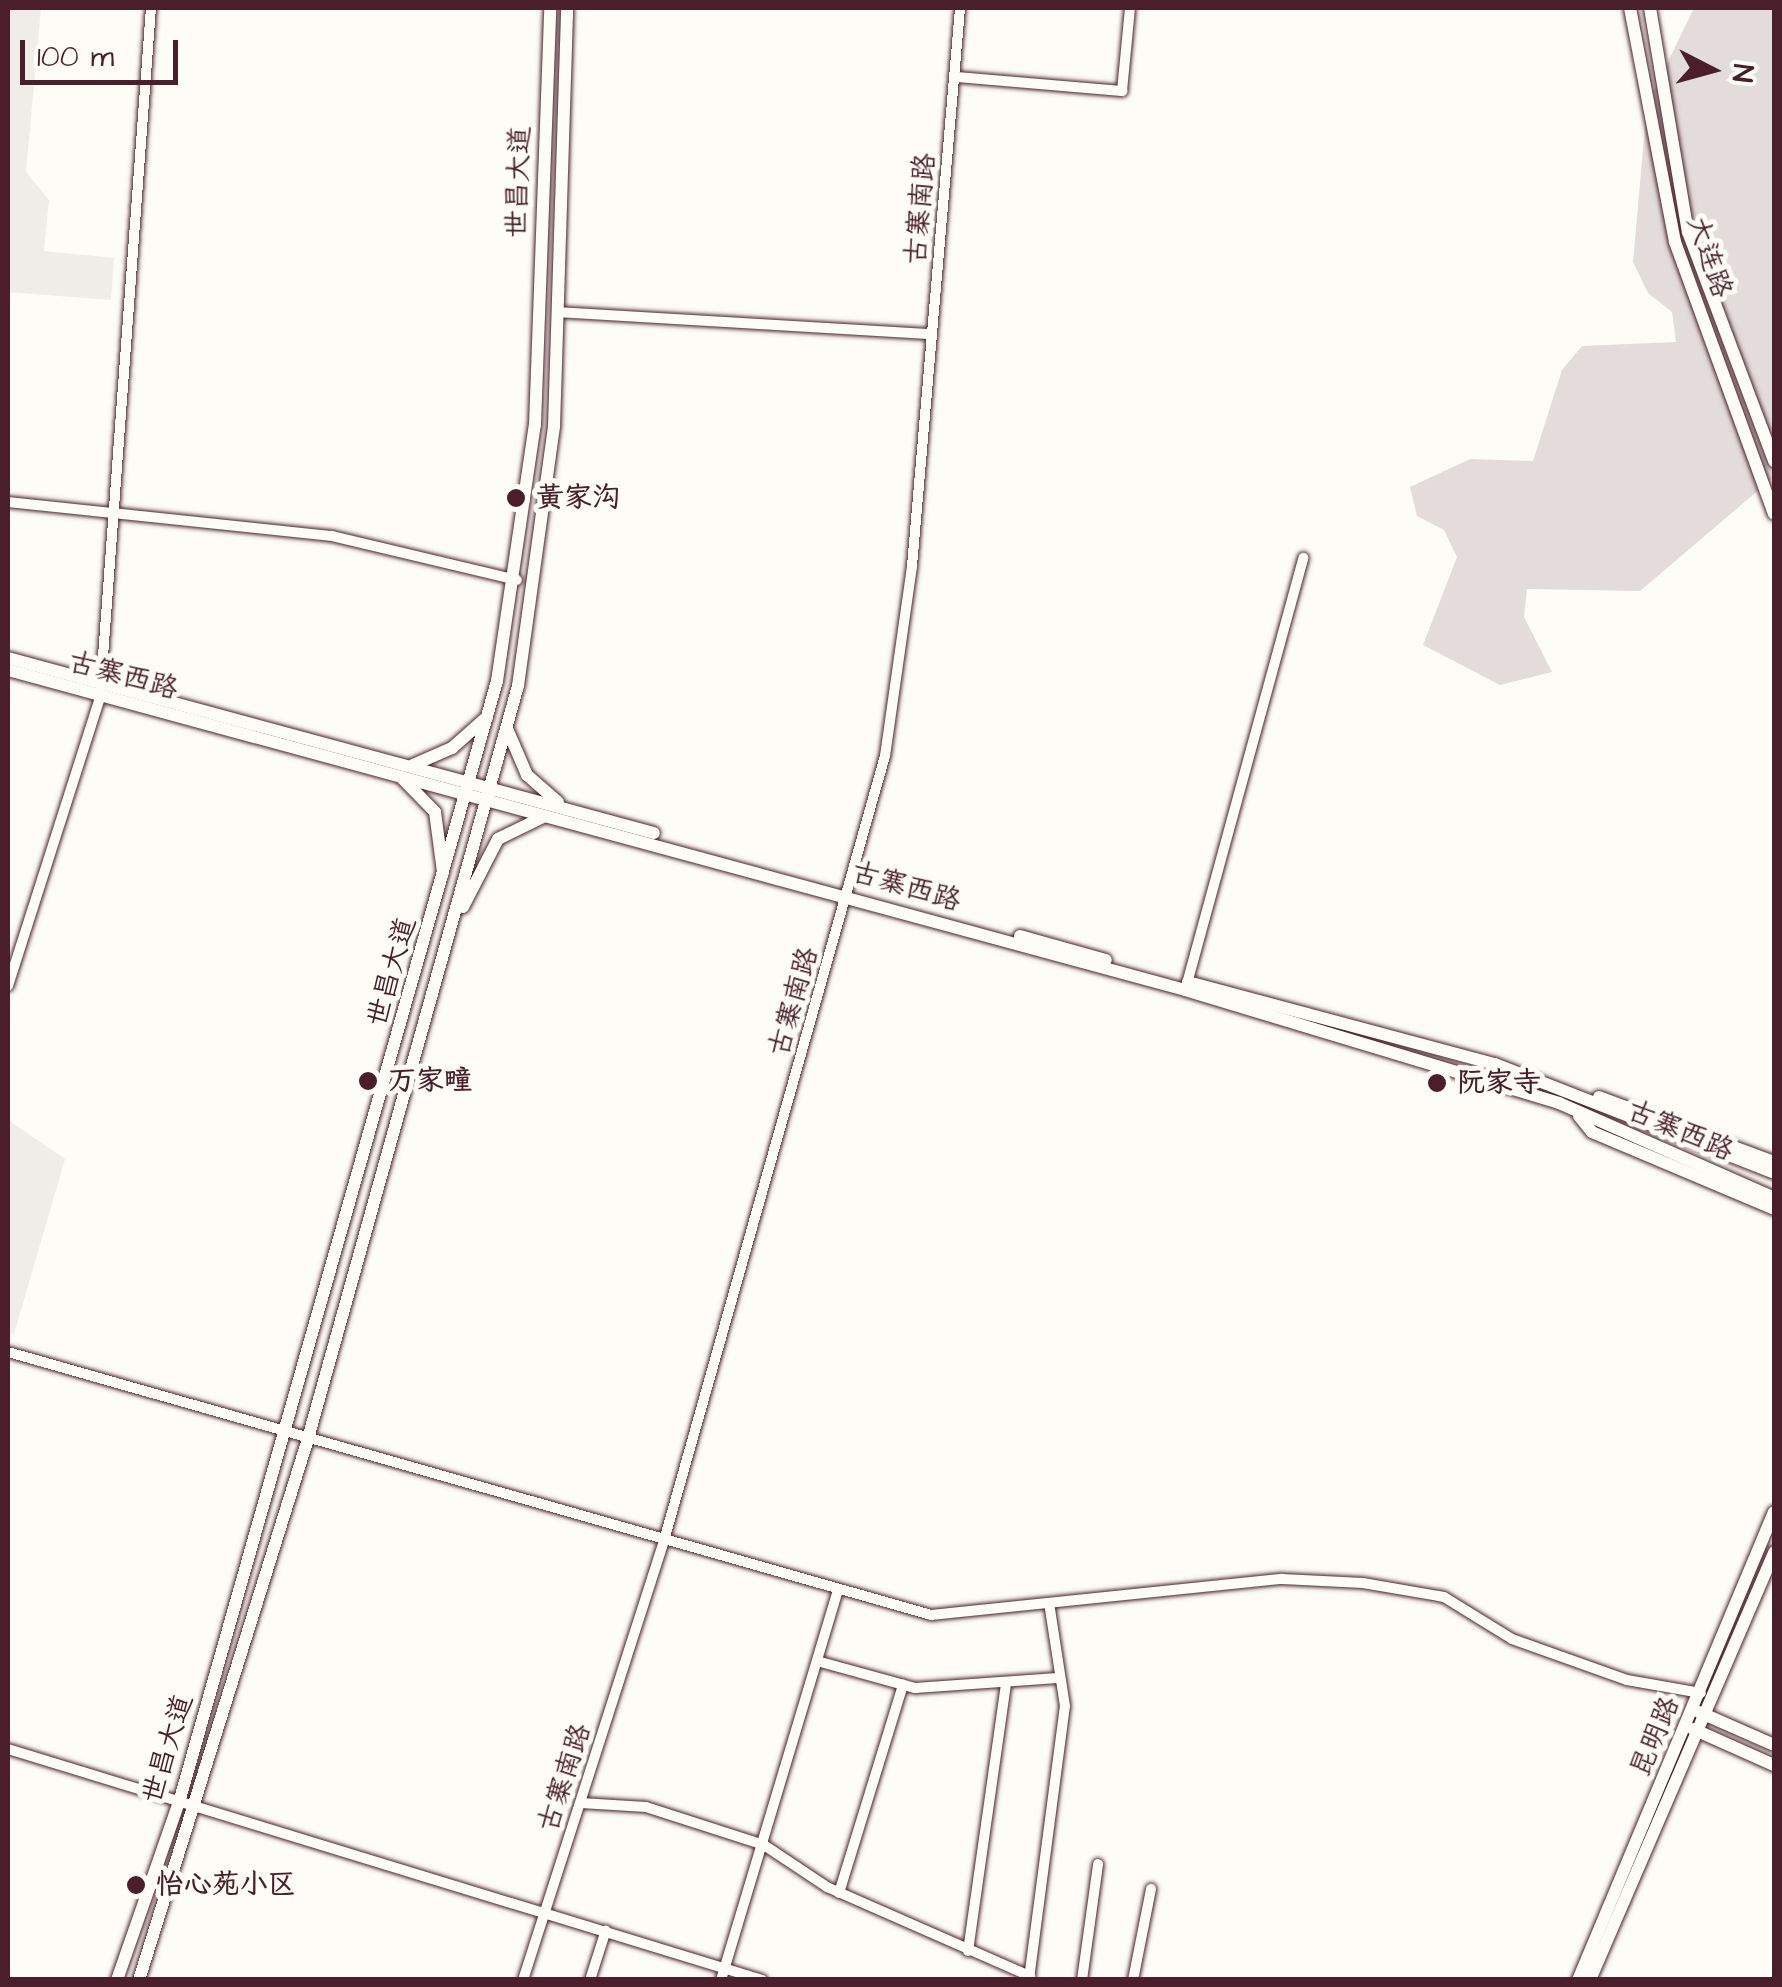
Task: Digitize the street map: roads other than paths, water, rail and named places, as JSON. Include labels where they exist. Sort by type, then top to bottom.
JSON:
[{"type":"main road","name":"世昌大道","points":[[116,1980],[180,1799],[489,715],[517,580],[535,425],[550,8]]},
{"type":"main road","name":"世昌大道","points":[[139,1980],[200,1804],[308,1442],[508,729],[548,507],[568,8]]},
{"type":"main road","name":"大连路","points":[[1630,8],[1675,242],[1774,514]]},
{"type":"main road","name":"大连路","points":[[1650,8],[1688,232],[1774,461]]},
{"type":"main road","name":"古寨西路","points":[[8,658],[100,690]]},
{"type":"main road","name":"古寨西路","points":[[8,670],[100,690],[471,788],[569,809],[847,892]]},
{"type":"main road","points":[[443,886],[435,812],[404,771],[452,748],[489,715]]},
{"type":"main road","points":[[508,729],[527,775],[569,809]]},
{"type":"main road","name":"古寨西路","points":[[492,793],[550,815],[847,892],[1584,1096],[1774,1174]]},
{"type":"main road","points":[[456,917],[498,839],[550,815]]},
{"type":"main road","name":"古寨西路","points":[[1186,986],[1578,1114],[1774,1198]]},
{"type":"main road","points":[[1584,1096],[1616,1099],[1774,1162]]},
{"type":"main road","points":[[1578,1114],[1592,1132],[1774,1209]]},
{"type":"main road","name":"昆明路","points":[[1706,1696],[1774,1512]]},
{"type":"main road","name":"昆明路","points":[[1590,1980],[1699,1712],[1774,1552]]},
{"type":"main road","points":[[1699,1712],[1774,1746]]},
{"type":"main road","points":[[1692,1729],[1774,1765]]},
{"type":"main road","name":"昆明路","points":[[1578,1980],[1692,1729]]},
{"type":"street","points":[[8,986],[100,690],[151,8]]},
{"type":"street","name":"古寨南路","points":[[523,1980],[665,1537],[847,892],[899,688],[960,8]]},
{"type":"street","points":[[956,77],[1122,91],[1130,8]]},
{"type":"street","points":[[558,312],[931,334]]},
{"type":"street","points":[[8,502],[332,536],[517,580]]},
{"type":"street","points":[[1186,986],[1303,558]]},
{"type":"street","points":[[8,1352],[285,1436],[665,1537],[930,1615],[1282,1578],[1362,1583],[1444,1597],[1512,1639],[1627,1680],[1706,1696]]},
{"type":"street","points":[[720,1980],[764,1845],[838,1590]]},
{"type":"street","points":[[581,1803],[646,1807],[764,1845],[838,1893],[1030,1978],[1065,1706],[1049,1603]]},
{"type":"street","points":[[817,1660],[903,1685],[1006,1684],[1058,1678]]},
{"type":"street","points":[[968,1951],[1006,1684]]},
{"type":"street","points":[[838,1893],[903,1685]]},
{"type":"street","points":[[8,1749],[200,1804],[762,1980]]},
{"type":"street","points":[[1082,1980],[1098,1864]]},
{"type":"street","points":[[1133,1980],[1151,1889]]},
{"type":"street","points":[[590,1980],[606,1930]]},
{"type":"place","name":"黄家沟","points":[[516,498]]},
{"type":"place","name":"万家疃","points":[[368,1081]]},
{"type":"place","name":"阮家寺","points":[[1437,1083]]},
{"type":"place","name":"怡心苑小区","points":[[136,1885]]}]
